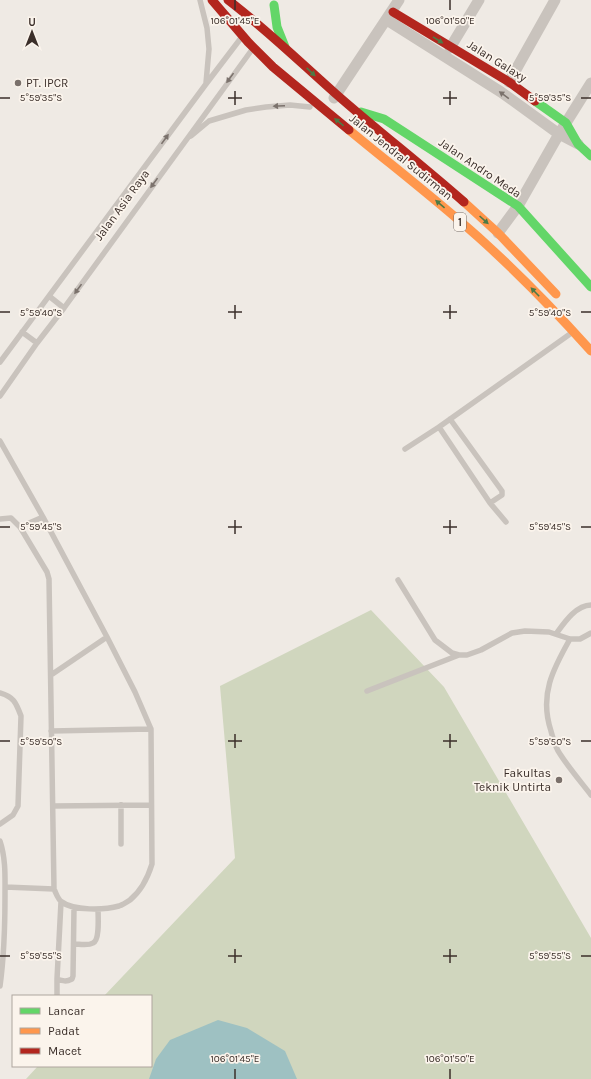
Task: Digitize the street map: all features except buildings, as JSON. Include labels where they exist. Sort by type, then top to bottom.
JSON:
[{"type":"main road","name":"Jalan Jendral Sudirman","points":[[212,0],[254,47],[320,108],[451,213],[520,275],[574,331],[591,351]]},
{"type":"main road","points":[[231,2],[249,6]]},
{"type":"main road","name":"1","points":[[231,2],[254,20],[355,111],[430,172],[498,232],[564,303]]},
{"type":"main road","points":[[272,5],[277,27],[286,49]]},
{"type":"main road","name":"Jalan Galaxy","points":[[390,16],[509,82],[566,123],[578,144],[591,156]]},
{"type":"main road","name":"Jalan Andro Meda","points":[[355,111],[384,119],[518,206],[591,287]]},
{"type":"street","points":[[320,108],[337,95],[390,16],[399,0]]},
{"type":"street","points":[[450,48],[479,0]]},
{"type":"street","points":[[509,82],[555,0]]},
{"type":"street","name":"Jalan Asia Raya","points":[[254,47],[272,5]]},
{"type":"street","points":[[254,20],[272,5]]},
{"type":"street","name":"Jalan Galaxy","points":[[390,16],[501,92],[558,134],[578,144]]},
{"type":"street","name":"Jalan Asia Raya","points":[[243,35],[254,20]]},
{"type":"street","points":[[498,232],[518,206],[558,134],[591,83]]},
{"type":"lane","points":[[200,0],[207,28],[208,49],[206,84]]},
{"type":"lane","name":"Jalan Asia Raya","points":[[0,362],[243,35]]},
{"type":"lane","name":"Jalan Asia Raya","points":[[0,396],[184,141],[254,47]]},
{"type":"lane","points":[[184,141],[209,121],[246,110],[266,106],[290,105],[320,108]]},
{"type":"lane","points":[[48,296],[64,308]]},
{"type":"lane","points":[[405,450],[574,331]]},
{"type":"lane","points":[[22,332],[37,343]]},
{"type":"lane","points":[[450,419],[502,491],[502,496],[490,503]]},
{"type":"lane","points":[[439,427],[490,503],[506,522]]},
{"type":"lane","points":[[0,441],[43,517],[107,637],[135,692],[151,729],[152,864],[148,877],[131,899],[120,906],[98,909],[74,908],[61,902]]},
{"type":"lane","points":[[20,527],[43,517]]},
{"type":"lane","points":[[0,519],[11,518],[20,527],[47,572],[49,580],[54,889],[61,902],[57,995]]},
{"type":"lane","points":[[398,580],[435,640],[452,653],[459,655],[467,656],[512,633],[525,631],[549,632],[570,639],[580,639],[591,633]]},
{"type":"lane","points":[[556,634],[567,619],[580,607],[591,605]]},
{"type":"lane","points":[[51,675],[107,637]]},
{"type":"lane","points":[[570,639],[554,668],[548,689],[546,703],[548,721],[559,753],[591,795]]},
{"type":"lane","points":[[367,691],[459,655]]},
{"type":"lane","points":[[0,693],[9,695],[16,702],[22,716],[18,806],[13,815],[0,824]]},
{"type":"lane","points":[[51,731],[151,729]]},
{"type":"lane","points":[[121,805],[121,844]]},
{"type":"lane","points":[[53,806],[152,805]]},
{"type":"lane","points":[[0,841],[4,859],[5,887],[5,922],[0,986]]},
{"type":"lane","points":[[5,887],[54,889]]},
{"type":"lane","points":[[58,979],[67,982],[72,979],[73,976],[74,908]]},
{"type":"lane","points":[[74,944],[92,944],[96,942],[98,937],[98,909]]},
{"type":"green space","points":[[371,610],[444,687],[591,938],[591,1079],[26,1079],[37,1067],[152,1067],[152,995],[105,995],[235,858],[220,686]]},
{"type":"water","points":[[218,1020],[247,1028],[285,1051],[297,1079],[149,1079],[156,1059],[170,1040]]},
{"type":"traffic: fast","points":[[274,5],[277,27],[285,47]]},
{"type":"traffic: fast","points":[[535,101],[566,123],[578,144],[591,156]]},
{"type":"traffic: fast","points":[[361,112],[384,119],[518,206],[591,287]]},
{"type":"traffic: slow","points":[[349,130],[487,245],[540,296],[591,351]]},
{"type":"traffic: slow","points":[[464,202],[498,233],[556,294]]},
{"type":"traffic: jam","points":[[212,0],[248,42],[273,67],[349,130]]},
{"type":"traffic: jam","points":[[228,0],[269,34],[352,108],[464,202]]},
{"type":"traffic: jam","points":[[393,12],[509,82],[535,101]]},
{"type":"place","name":"PT. IPCR","points":[[18,83]]},
{"type":"place","name":"Fakultas Teknik Untirta","points":[[559,780]]}]
